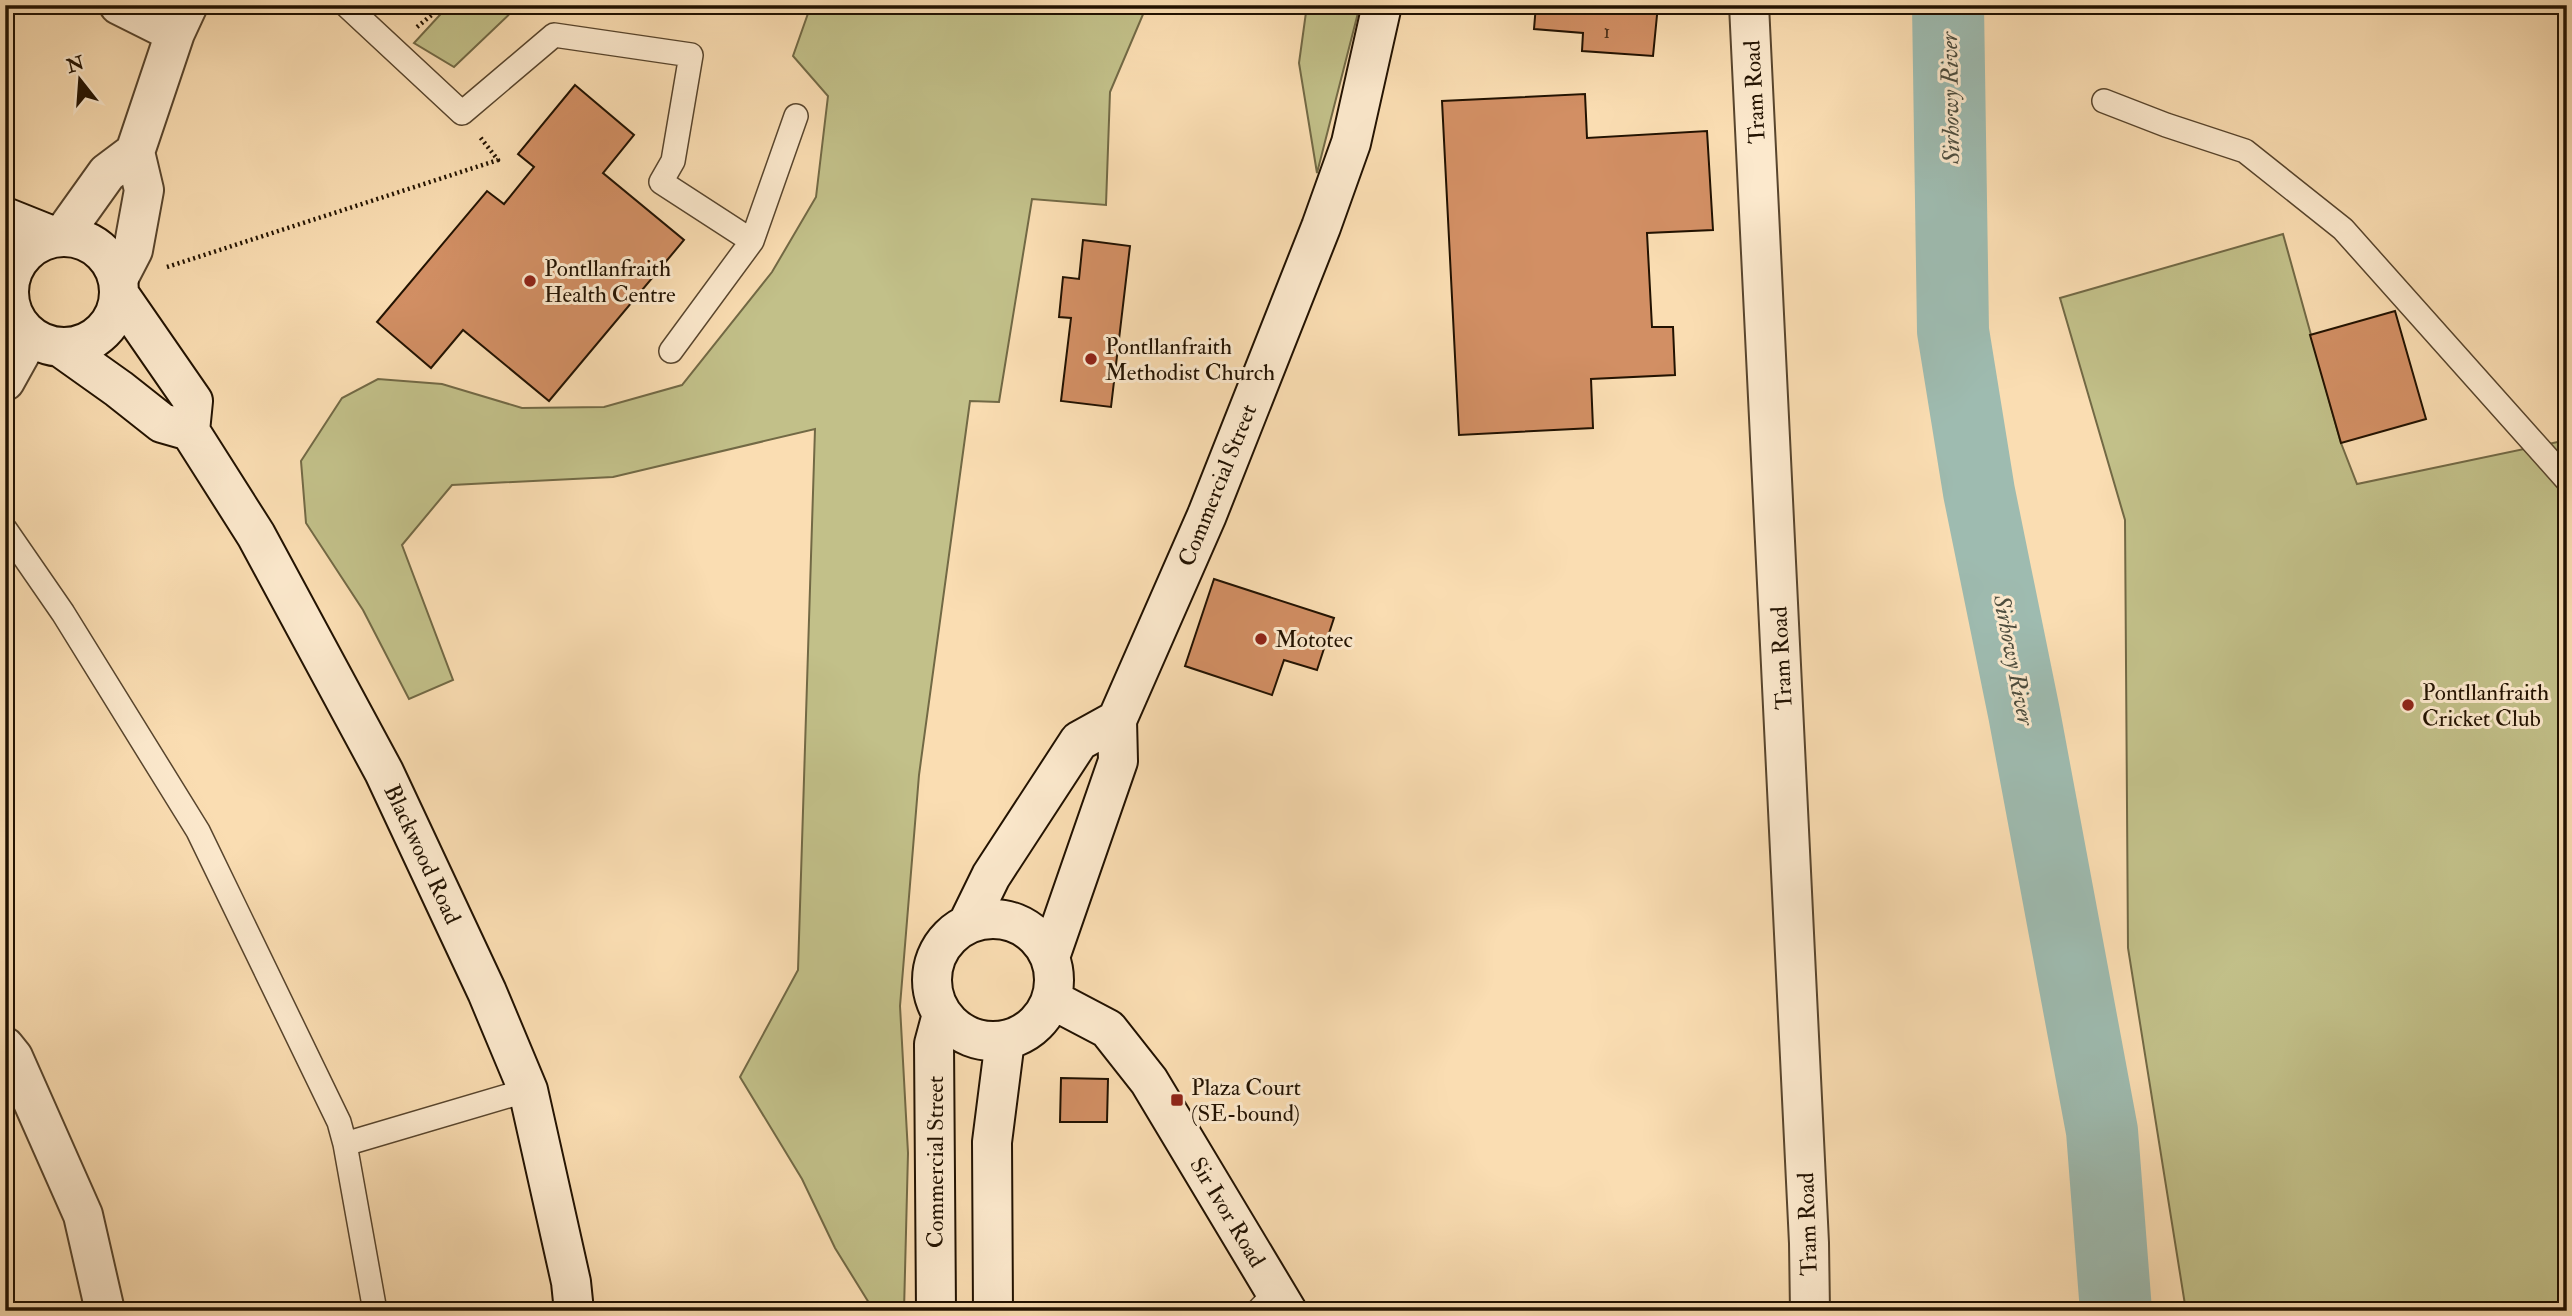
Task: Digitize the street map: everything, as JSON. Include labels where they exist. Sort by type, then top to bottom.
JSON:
[{"type":"main road","points":[[5,381],[45,341],[82,344],[101,333],[114,315],[118,287],[133,250],[144,190],[135,152],[181,19],[119,5]]},
{"type":"main road","name":"Commercial Street","points":[[1051,999],[1055,978],[1051,957],[1118,761],[1117,720],[1207,514],[1321,227],[1351,143],[1382,5]]},
{"type":"main road","name":"Tram Road","points":[[1749,5],[1808,1216],[1810,1311]]},
{"type":"main road","points":[[5,217],[58,237],[77,238],[91,243],[108,259],[118,287],[193,401],[190,430],[162,423],[119,389],[45,341],[17,321],[7,301],[14,269],[24,254],[38,243],[58,237],[107,173],[135,152]]},
{"type":"main road","name":"Blackwood Road","points":[[190,430],[256,535],[384,772],[487,992],[528,1090],[571,1282],[574,1311]]},
{"type":"main road","points":[[968,923],[991,876],[1079,741],[1117,720]]},
{"type":"main road","points":[[1051,957],[1039,939],[1017,923],[996,918],[968,923],[949,936],[937,954],[931,974],[933,995],[942,1014],[957,1030],[984,1041],[1005,1040],[1025,1032],[1042,1018],[1051,999]]},
{"type":"main road","name":"Sir Ivor Road","points":[[1051,999],[1108,1029],[1149,1081],[1274,1305]]},
{"type":"main road","name":"Commercial Street","points":[[936,1311],[934,1044],[942,1014]]},
{"type":"main road","points":[[993,1311],[992,1142],[1005,1040]]},
{"type":"main road","points":[[5,1047],[13,1057],[83,1215],[105,1311]]},
{"type":"lane","points":[[346,5],[462,113],[554,35],[691,55],[673,161],[661,182],[752,242]]},
{"type":"lane","points":[[2104,101],[2245,151],[2343,229],[2567,480]]},
{"type":"lane","points":[[671,351],[752,242],[796,116]]},
{"type":"lane","points":[[5,529],[63,613],[198,831],[333,1110],[345,1144],[375,1311]]},
{"type":"lane","points":[[345,1144],[528,1090]]},
{"type":"path","points":[[163,268],[498,160],[462,113]]},
{"type":"shaded area","points":[[449,5],[519,5],[454,67],[414,43]]},
{"type":"shaded area","points":[[811,5],[1147,5],[1110,92],[1106,205],[1032,199],[999,402],[970,401],[919,775],[900,1006],[908,1153],[904,1311],[874,1311],[835,1248],[802,1179],[740,1077],[798,970],[815,429],[613,477],[452,485],[402,545],[453,680],[409,699],[363,610],[306,523],[301,461],[342,398],[378,379],[442,384],[522,408],[604,407],[682,385],[772,272],[816,197],[828,96],[793,56]]},
{"type":"shaded area","points":[[1307,5],[1360,5],[1317,173],[1299,63]]},
{"type":"shaded area","points":[[2283,234],[2341,443],[2357,484],[2567,440],[2567,1311],[2186,1311],[2128,948],[2125,520],[2060,298]]},
{"type":"building","points":[[1536,5],[1658,5],[1653,56],[1582,51],[1583,33],[1534,29]]},
{"type":"building","name":"Pontllanfraith Health Centre","points":[[575,85],[634,135],[603,173],[684,240],[549,401],[463,330],[431,368],[377,322],[487,191],[504,204],[534,167],[518,154]]},
{"type":"building","points":[[1585,94],[1587,138],[1707,131],[1713,230],[1647,233],[1652,327],[1673,327],[1675,375],[1591,379],[1593,428],[1459,435],[1442,101]]},
{"type":"building","name":"Pontllanfraith Methodist Church","points":[[1083,240],[1130,246],[1111,407],[1061,401],[1071,318],[1059,317],[1063,277],[1079,279]]},
{"type":"building","points":[[2395,311],[2426,419],[2341,443],[2310,335]]},
{"type":"building","name":"Mototec","points":[[1214,579],[1334,618],[1317,670],[1284,660],[1272,695],[1185,666]]},
{"type":"building","points":[[1061,1078],[1108,1079],[1107,1122],[1060,1122]]},
{"type":"waterway","name":"Sirhowy River","points":[[1948,5],[1953,331],[1979,492],[2024,713],[2102,1131],[2116,1311]]},
{"type":"place","name":"Pontllanfraith Health Centre","points":[[530,281]]},
{"type":"place","name":"Pontllanfraith Methodist Church","points":[[1091,359]]},
{"type":"place","name":"Mototec","points":[[1261,639]]},
{"type":"place","name":"Pontllanfraith Cricket Club","points":[[2408,705]]},
{"type":"place","name":"Plaza Court (SE-bound)","points":[[1177,1100]]}]
